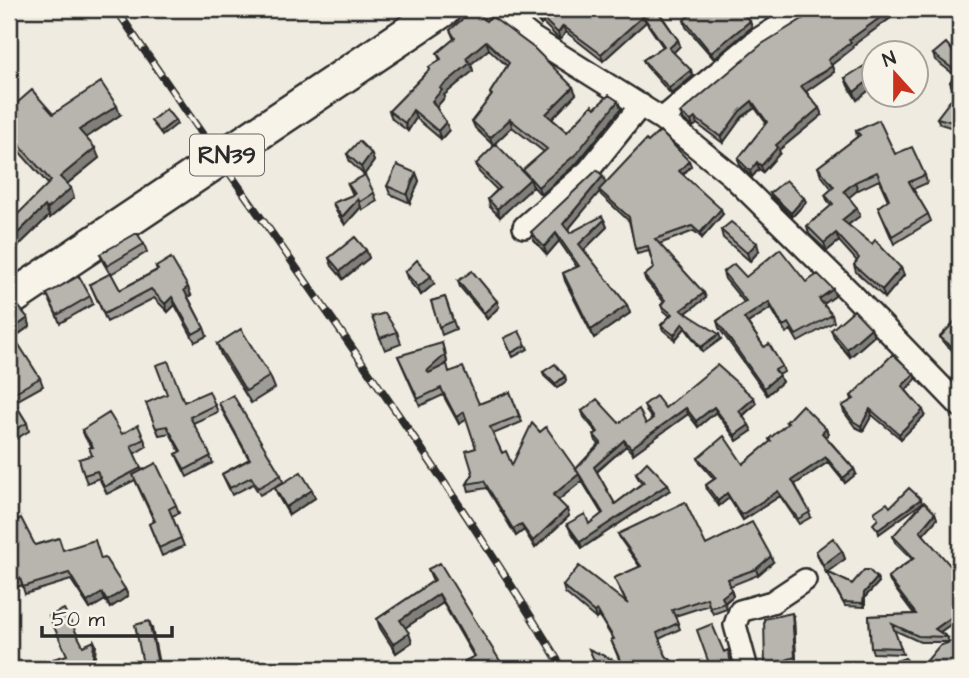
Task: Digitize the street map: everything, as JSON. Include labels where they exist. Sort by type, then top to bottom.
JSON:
[{"type":"highway","name":"RN39","points":[[14,289],[444,9]]},
{"type":"street","points":[[497,9],[533,38],[662,119],[731,175],[852,294],[960,406]]},
{"type":"street","points":[[662,119],[757,40],[807,9]]},
{"type":"street","points":[[524,227],[588,171],[641,105]]},
{"type":"street","points":[[747,669],[735,625],[740,611],[772,602],[805,580]]},
{"type":"building","points":[[474,9],[486,21],[491,16],[534,48],[573,87],[546,114],[567,132],[592,105],[595,108],[609,95],[618,101],[576,154],[538,187],[523,170],[547,149],[510,119],[490,138],[472,121],[492,95],[490,93],[509,63],[486,41],[466,58],[470,63],[440,88],[442,90],[432,101],[446,122],[438,131],[413,110],[405,123],[389,111],[429,67],[441,59],[437,53],[455,38],[450,30]]},
{"type":"building","points":[[531,9],[656,9],[678,40],[669,48],[691,70],[669,88],[643,60],[664,46],[643,16],[601,54],[563,26],[558,33]]},
{"type":"building","points":[[691,9],[744,9],[741,11],[750,21],[711,53],[684,20],[693,12]]},
{"type":"building","points":[[815,9],[892,9],[849,40],[851,42],[828,60],[832,66],[801,86],[819,108],[776,145],[778,147],[761,166],[757,162],[750,171],[738,159],[767,122],[752,101],[740,111],[721,137],[695,118],[691,121],[680,113],[762,44]]},
{"type":"building","points":[[946,43],[958,57],[960,54],[960,124],[937,118],[959,89],[950,82],[957,72],[933,54]]},
{"type":"building","points":[[860,69],[860,87],[854,92],[845,78]]},
{"type":"building","points":[[101,82],[117,106],[79,130],[95,148],[60,177],[71,188],[47,209],[45,206],[9,242],[9,223],[51,181],[9,136],[9,110],[32,90],[53,114]]},
{"type":"building","points":[[166,109],[175,120],[160,132],[151,121]]},
{"type":"building","points":[[879,120],[895,154],[912,147],[925,175],[909,182],[928,214],[892,236],[878,207],[889,199],[877,172],[855,182],[844,191],[857,208],[842,220],[872,244],[875,240],[901,268],[882,290],[854,265],[859,258],[836,233],[824,243],[807,226],[833,204],[825,195],[834,187],[818,167],[860,135],[856,131]]},
{"type":"building","points":[[660,131],[689,161],[679,171],[721,209],[700,233],[692,226],[655,239],[704,293],[681,310],[719,334],[701,347],[683,323],[674,335],[661,325],[672,314],[661,305],[665,300],[644,276],[654,268],[648,246],[635,249],[629,217],[599,190],[646,140],[648,142]]},
{"type":"building","points":[[359,141],[371,153],[361,167],[347,154]]},
{"type":"building","points":[[496,144],[530,179],[497,209],[488,199],[500,188],[476,164]]},
{"type":"building","points":[[397,165],[416,173],[407,195],[387,186]]},
{"type":"building","points":[[597,170],[603,176],[563,224],[570,233],[602,216],[604,220],[579,244],[627,305],[591,330],[563,273],[579,266],[556,233],[544,247],[531,232]]},
{"type":"building","points":[[365,175],[374,193],[360,202],[358,199],[342,217],[333,203],[355,194],[348,184]]},
{"type":"building","points":[[786,180],[804,198],[791,213],[770,193]]},
{"type":"building","points":[[731,222],[757,243],[747,253],[721,230]]},
{"type":"building","points":[[137,233],[144,244],[107,266],[100,254]]},
{"type":"building","points":[[355,237],[366,250],[340,271],[329,258]]},
{"type":"building","points":[[780,249],[806,282],[818,274],[833,289],[819,299],[832,315],[796,335],[789,323],[783,326],[769,302],[744,318],[764,347],[769,344],[782,366],[775,370],[779,375],[764,388],[717,321],[746,301],[723,272],[734,264],[746,277]]},
{"type":"building","points":[[171,258],[188,287],[184,290],[204,328],[193,334],[172,297],[165,304],[151,289],[104,314],[90,284],[111,273],[120,290],[158,270],[156,267]]},
{"type":"building","points":[[417,260],[431,276],[418,287],[405,272]]},
{"type":"building","points":[[472,271],[497,301],[484,313],[458,281]]},
{"type":"building","points":[[79,276],[90,296],[57,315],[47,294]]},
{"type":"building","points":[[445,297],[453,321],[439,327],[431,301]]},
{"type":"building","points":[[19,307],[28,318],[14,328],[9,322],[9,315]]},
{"type":"building","points":[[854,310],[871,328],[847,349],[831,330]]},
{"type":"building","points":[[385,313],[397,332],[380,338],[372,317]]},
{"type":"building","points":[[960,316],[960,335],[951,346],[940,337]]},
{"type":"building","points":[[241,329],[270,376],[246,391],[217,344]]},
{"type":"building","points":[[519,331],[526,345],[511,353],[504,338]]},
{"type":"building","points":[[14,337],[40,378],[10,395],[27,423],[9,433],[9,340]]},
{"type":"building","points":[[442,343],[445,355],[427,371],[429,373],[447,364],[449,372],[463,367],[479,404],[510,392],[519,416],[490,427],[502,453],[506,451],[512,465],[532,423],[540,432],[546,427],[579,474],[553,495],[567,509],[533,541],[521,524],[513,529],[484,481],[467,484],[473,474],[466,451],[476,448],[464,412],[456,417],[441,388],[418,399],[398,356]]},
{"type":"building","points":[[893,354],[914,374],[902,386],[923,410],[899,434],[870,409],[861,426],[853,421],[842,406],[854,399],[851,396]]},
{"type":"building","points":[[168,361],[184,402],[209,391],[215,405],[190,417],[211,456],[185,470],[176,454],[181,451],[167,426],[156,428],[146,403],[167,394],[156,365]]},
{"type":"building","points":[[555,364],[565,376],[555,384],[543,372]]},
{"type":"building","points":[[717,365],[754,398],[739,411],[749,425],[735,435],[714,407],[696,421],[686,408],[631,448],[624,440],[594,467],[615,504],[644,482],[636,473],[647,462],[668,484],[580,542],[567,524],[585,514],[589,524],[603,513],[576,469],[601,443],[594,435],[598,432],[582,411],[597,399],[619,423],[639,409],[646,424],[653,418],[644,405],[656,396],[665,408]]},
{"type":"building","points":[[233,395],[281,475],[258,488],[251,477],[230,488],[222,474],[250,459],[219,403]]},
{"type":"building","points":[[802,405],[826,429],[822,433],[854,469],[843,478],[826,457],[792,480],[810,512],[798,519],[778,491],[741,515],[727,493],[718,501],[706,485],[716,478],[698,458],[724,436],[743,464],[771,441],[769,439],[788,423],[786,422]]},
{"type":"building","points":[[109,413],[122,434],[138,425],[144,439],[131,446],[141,468],[104,487],[97,471],[84,475],[79,459],[92,455],[89,448],[93,447],[82,430]]},
{"type":"building","points":[[156,463],[176,505],[169,509],[181,538],[159,548],[149,524],[155,521],[133,475]]},
{"type":"building","points":[[301,472],[312,490],[286,507],[275,488]]},
{"type":"building","points":[[909,488],[921,499],[878,530],[873,524],[878,519],[874,512],[887,503],[890,507]]},
{"type":"building","points":[[685,502],[706,545],[752,522],[771,556],[756,569],[728,579],[731,590],[722,597],[725,603],[710,608],[707,598],[672,610],[678,623],[657,633],[666,656],[672,661],[663,669],[598,669],[589,649],[622,664],[611,640],[614,639],[597,610],[594,612],[563,586],[579,566],[628,604],[614,578],[641,566],[618,534]]},
{"type":"building","points":[[924,502],[935,513],[920,531],[960,578],[960,611],[935,629],[947,637],[918,636],[892,624],[901,648],[871,647],[869,616],[916,614],[888,577],[914,558],[893,536]]},
{"type":"building","points":[[21,518],[35,545],[59,538],[63,550],[95,540],[101,559],[105,558],[125,589],[107,601],[102,593],[87,602],[69,573],[23,587],[20,578],[9,583],[9,519],[11,524]]},
{"type":"building","points":[[833,538],[842,551],[823,565],[816,551]]},
{"type":"building","points":[[440,563],[505,669],[470,669],[465,661],[475,656],[439,594],[400,620],[409,633],[393,644],[377,619],[435,580],[428,569]]},
{"type":"building","points":[[864,570],[869,570],[877,578],[864,593],[863,603],[843,602],[827,572],[852,584]]},
{"type":"building","points":[[64,609],[83,646],[94,641],[92,669],[55,669],[53,659],[67,655],[49,616]]},
{"type":"building","points":[[792,613],[795,657],[765,667],[764,619]]},
{"type":"building","points":[[149,621],[159,669],[144,669],[135,625]]},
{"type":"building","points":[[712,624],[724,652],[728,650],[732,667],[711,669],[697,630]]},
{"type":"building","points":[[953,641],[960,646],[960,669],[920,669],[939,646]]},
{"type":"building","points":[[905,658],[916,669],[874,669]]},
{"type":"railway","points":[[116,9],[401,418],[511,584],[563,669]]}]
